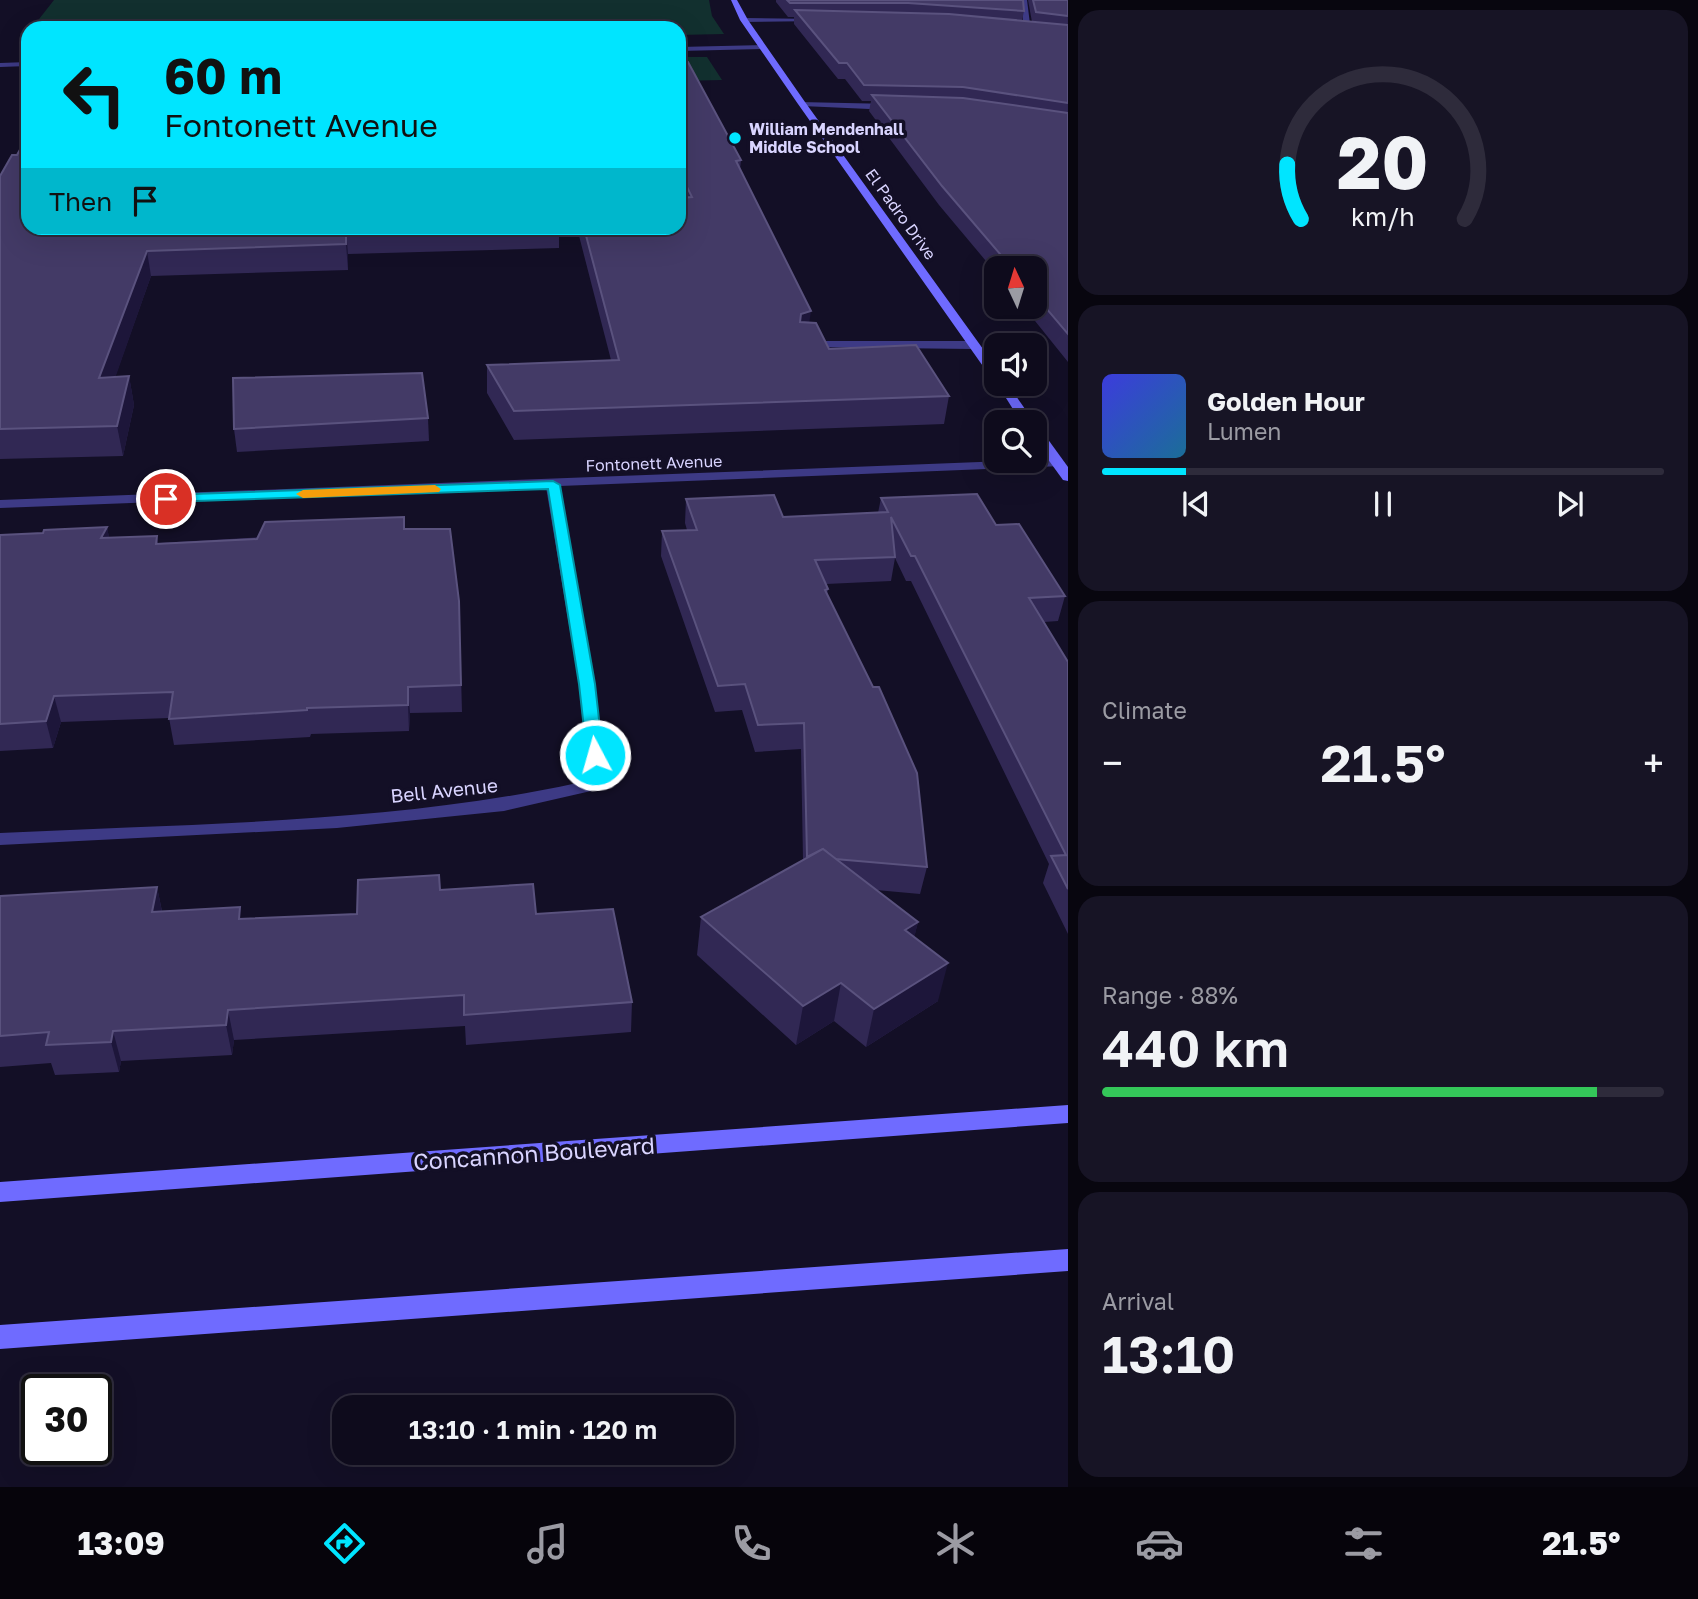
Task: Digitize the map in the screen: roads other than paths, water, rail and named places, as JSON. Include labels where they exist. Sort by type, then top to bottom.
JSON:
[{"type":"street","name":"El Padro Drive","points":[[734,0],[762,47],[984,360]]},
{"type":"street","points":[[1024,0],[1028,30]]},
{"type":"street","points":[[744,20],[829,21]]},
{"type":"street","points":[[1014,29],[1041,32]]},
{"type":"street","points":[[686,49],[762,47]]},
{"type":"street","points":[[0,65],[21,64]]},
{"type":"street","points":[[802,104],[906,107]]},
{"type":"street","points":[[803,345],[973,345]]},
{"type":"street","points":[[1047,448],[1068,477]]},
{"type":"street","name":"Fontonett Avenue","points":[[0,504],[553,485],[1058,463]]},
{"type":"street","name":"Bell Avenue","points":[[0,839],[337,822],[503,805],[585,787],[595,755],[587,684],[553,485]]},
{"type":"street","name":"Concannon Boulevard","points":[[0,1192],[1068,1114]]},
{"type":"street","points":[[0,1337],[1068,1260]]},
{"type":"place","name":"William Mendenhall Middle School","points":[[735,138]]}]
